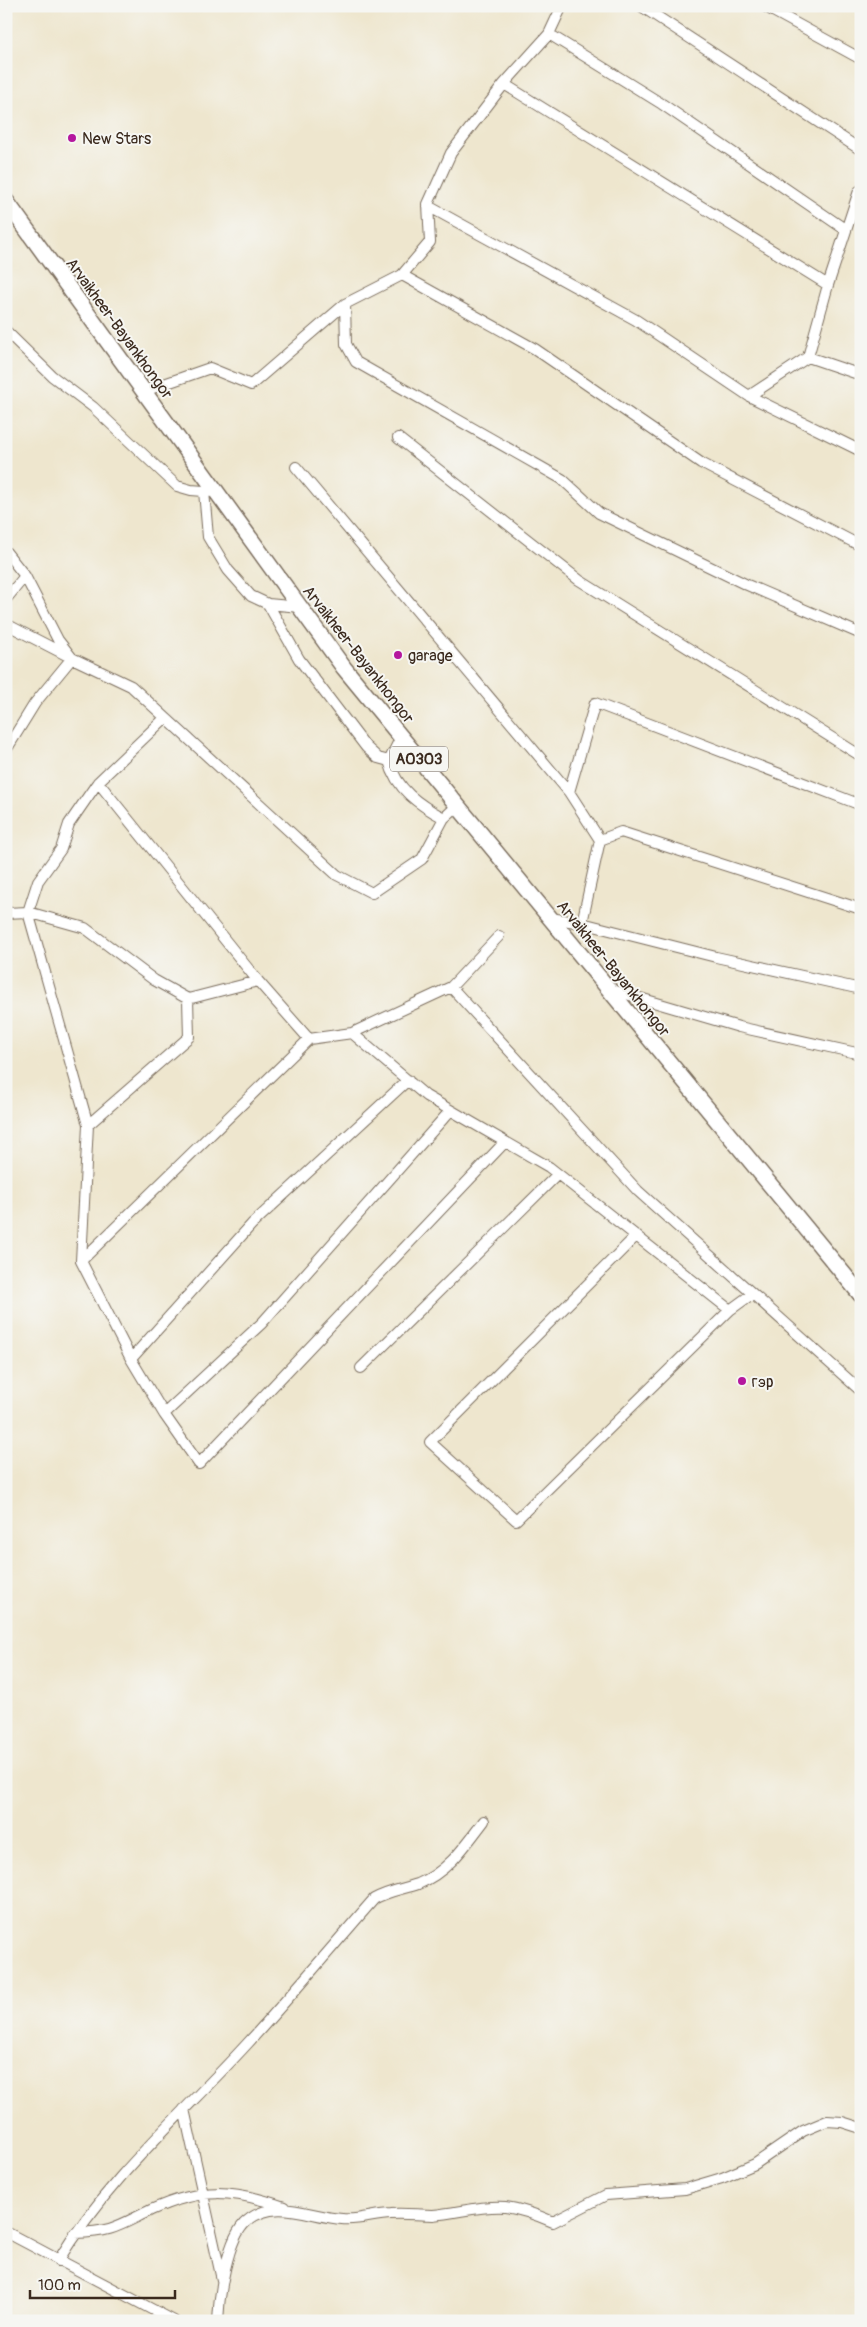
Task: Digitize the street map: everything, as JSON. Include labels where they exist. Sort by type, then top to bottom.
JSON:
[{"type":"highway","name":"Arvaikheer-Bayankhongor","points":[[6,201],[144,391],[210,491],[300,607],[344,668],[861,1295]]},
{"type":"street","points":[[144,391],[210,368],[251,386],[345,304],[402,276],[430,242],[428,206],[451,153],[504,84],[549,34],[562,6]]},
{"type":"street","points":[[641,6],[861,150]]},
{"type":"street","points":[[764,6],[861,59]]},
{"type":"street","points":[[549,34],[662,104],[846,230]]},
{"type":"street","points":[[504,84],[828,285]]},
{"type":"street","points":[[749,396],[808,357],[828,285],[858,191],[861,190]]},
{"type":"street","points":[[428,206],[636,320],[749,396],[861,451]]},
{"type":"street","points":[[402,276],[535,349],[700,464],[861,546]]},
{"type":"street","points":[[345,304],[346,344],[356,362],[562,479],[599,513],[745,584],[861,634]]},
{"type":"street","points":[[6,331],[52,376],[93,407],[177,486],[191,490],[210,491],[208,537],[228,570],[251,596],[268,604],[300,607]]},
{"type":"street","points":[[808,357],[861,375]]},
{"type":"street","points":[[398,438],[579,580],[861,756]]},
{"type":"street","points":[[296,467],[569,792],[600,840],[582,923]]},
{"type":"street","points":[[6,552],[25,576],[58,640],[72,658]]},
{"type":"street","points":[[6,599],[25,576]]},
{"type":"street","points":[[268,604],[299,659],[366,747],[378,758],[389,760]]},
{"type":"street","points":[[6,624],[131,686],[337,875],[372,893],[422,859],[444,818],[457,806]]},
{"type":"street","points":[[6,750],[35,703],[72,658]]},
{"type":"street","points":[[569,792],[595,703],[861,805]]},
{"type":"street","points":[[164,718],[98,782],[69,824],[61,849],[38,881],[28,912],[88,1125],[81,1262],[131,1359],[164,1414],[199,1464],[505,1142]]},
{"type":"street","points":[[401,737],[389,760],[392,774],[418,804],[444,818]]},
{"type":"street","points":[[98,782],[258,982],[309,1040]]},
{"type":"street","points":[[600,840],[621,832],[861,908]]},
{"type":"street","points":[[6,913],[28,912],[85,928],[154,980],[188,999],[258,982]]},
{"type":"street","points":[[550,918],[582,923],[716,957],[861,989]]},
{"type":"street","points":[[81,1262],[309,1040],[352,1033],[451,987],[499,936]]},
{"type":"street","points":[[451,987],[638,1191],[861,1391]]},
{"type":"street","points":[[608,988],[739,1027],[861,1054]]},
{"type":"street","points":[[88,1125],[189,1037],[188,999]]},
{"type":"street","points":[[352,1033],[426,1096],[558,1174],[730,1310]]},
{"type":"street","points":[[131,1359],[252,1224],[408,1080]]},
{"type":"street","points":[[164,1414],[262,1324],[450,1111]]},
{"type":"street","points":[[361,1368],[558,1174]]},
{"type":"street","points":[[636,1236],[430,1442],[516,1520],[730,1310],[752,1294]]},
{"type":"street","points":[[58,2261],[75,2233],[97,2204],[141,2153],[247,2044],[374,1898],[387,1892],[418,1884],[438,1874],[455,1860],[484,1821]]},
{"type":"street","points":[[184,2109],[223,2286]]},
{"type":"street","points":[[75,2233],[99,2232],[119,2228],[171,2201],[204,2193],[237,2193],[289,2209],[343,2219],[369,2218],[390,2214],[434,2215],[484,2208],[507,2207],[532,2212],[552,2222],[606,2195],[685,2190],[722,2178],[755,2164],[803,2131],[827,2121],[842,2122],[861,2128]]},
{"type":"street","points":[[218,2321],[219,2304],[231,2245],[238,2229],[248,2219],[268,2210],[289,2209]]},
{"type":"street","points":[[6,2232],[174,2321]]},
{"type":"place","name":"New Stars","points":[[72,138]]},
{"type":"place","name":"garage","points":[[398,655]]},
{"type":"place","name":"гэр","points":[[742,1381]]}]
